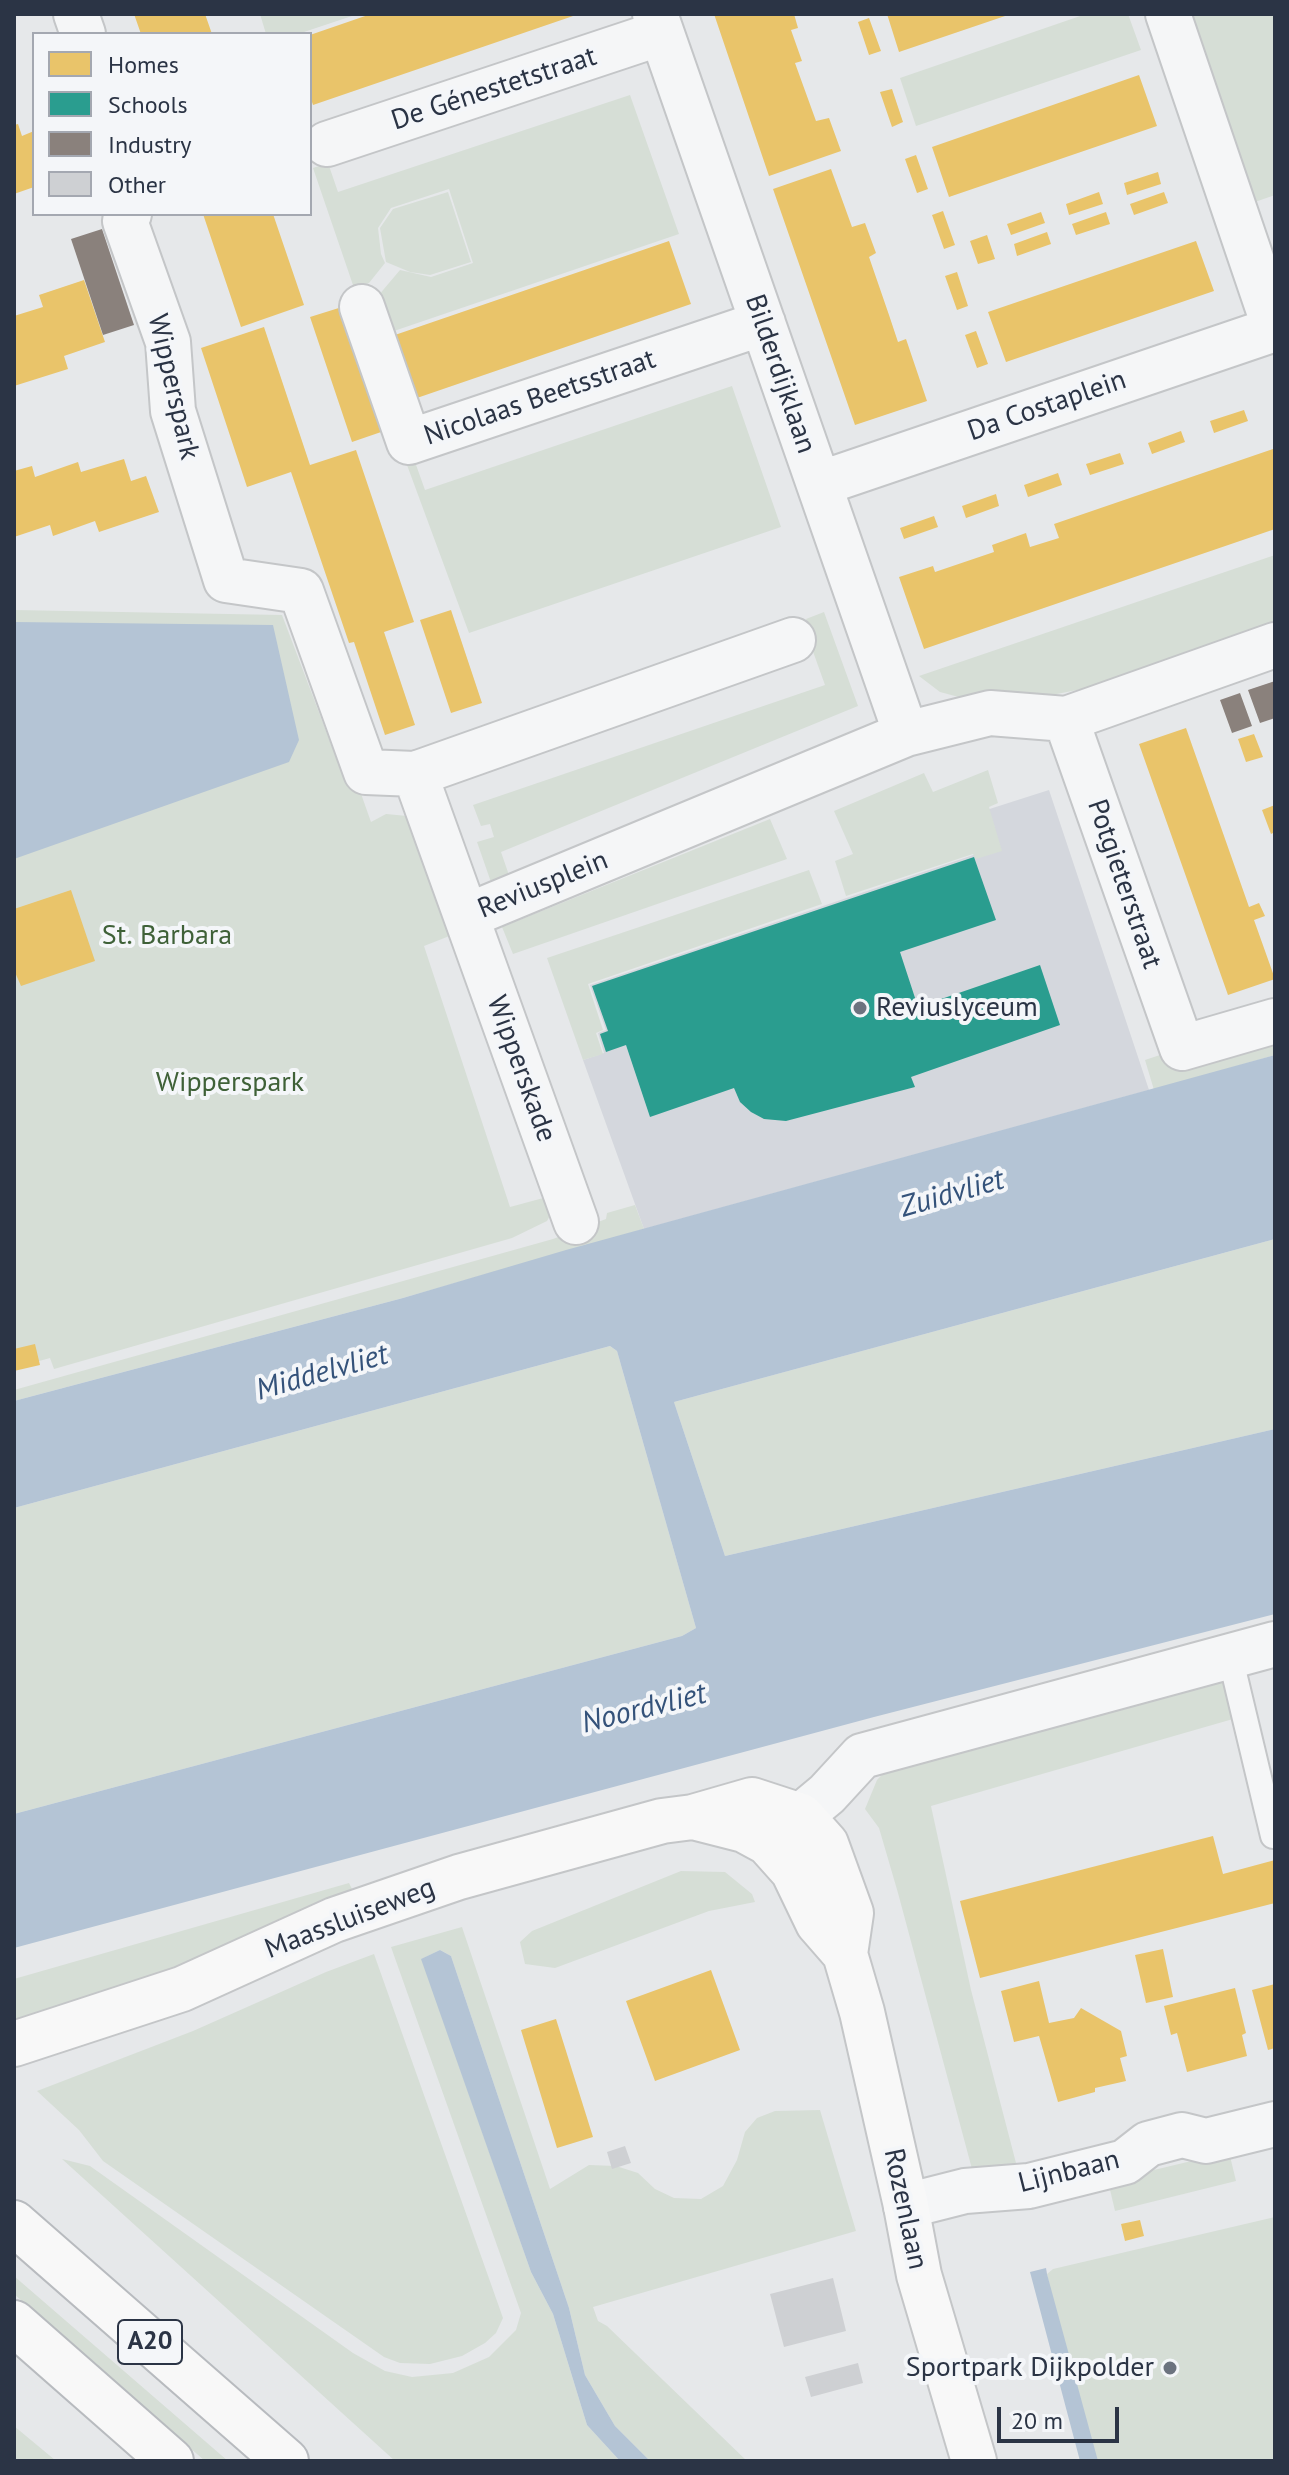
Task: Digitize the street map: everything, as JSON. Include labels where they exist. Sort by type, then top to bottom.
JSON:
[{"type":"main road","name":"Maassluiseweg","points":[[14,2044],[182,1989],[334,1920],[402,1895],[662,1821],[693,1817],[752,1800],[785,1829]]},
{"type":"main road","name":"Rozenlaan","points":[[785,1829],[793,1871],[818,1923],[845,1954],[862,2012],[919,2275],[974,2461]]},
{"type":"main road","name":"A20","points":[[14,2223],[286,2461]]},
{"type":"main road","name":"A20","points":[[14,2323],[171,2461]]},
{"type":"street","name":"Da Costaplein","points":[[819,484],[1275,329],[1168,14]]},
{"type":"street","name":"De Génestetstraat","points":[[327,144],[658,24]]},
{"type":"street","name":"Bilderdijklaan","points":[[658,24],[906,734]]},
{"type":"street","name":"Wipperspark","points":[[128,216],[125,221],[168,342],[173,411],[226,580],[301,591],[366,772],[415,774]]},
{"type":"street","name":"Nicolaas Beetsstraat","points":[[362,307],[409,442],[763,323]]},
{"type":"street","points":[[415,774],[793,640]]},
{"type":"street","points":[[1066,719],[1275,645]]},
{"type":"street","name":"Reviusplein","points":[[415,774],[467,916],[906,734],[990,713],[1066,719]]},
{"type":"street","name":"Potgieterstraat","points":[[1066,719],[1182,1048],[1275,1021]]},
{"type":"street","name":"Wipperskade","points":[[467,916],[576,1222]]},
{"type":"street","points":[[785,1829],[827,1794],[862,1756],[1275,1644]]},
{"type":"street","name":"Lijnbaan","points":[[906,2206],[965,2191],[1029,2186],[1125,2162],[1148,2144],[1182,2135],[1206,2141],[1275,2124]]},
{"type":"lane","points":[[1230,1656],[1273,1836]]},
{"type":"shaded area","name":"Reviuslyceum","points":[[1049,790],[1149,1090],[644,1229],[583,1060],[604,1053],[598,1033],[606,1030],[590,985],[988,850],[977,813]]},
{"type":"green space","points":[[260,14],[358,14],[304,32],[265,32]]},
{"type":"green space","points":[[1086,14],[1128,14],[1141,50],[916,126],[900,78]]},
{"type":"green space","points":[[1190,14],[1275,14],[1275,195],[1255,202]]},
{"type":"green space","points":[[630,95],[679,234],[391,332],[378,296],[400,270],[431,277],[473,263],[449,189],[391,208],[378,228],[385,263],[369,283],[354,288],[313,168],[328,163],[338,192]]},
{"type":"green space","points":[[448,192],[471,262],[430,275],[410,272],[386,262],[380,228],[393,209]]},
{"type":"green space","points":[[732,386],[781,527],[469,633],[407,465],[415,462],[425,490]]},
{"type":"green space","points":[[1275,555],[1275,627],[1117,682],[1022,701],[970,700],[940,692],[919,676]]},
{"type":"green space","name":"Wipperspark","points":[[14,610],[282,615],[331,744],[342,740],[371,822],[386,814],[407,816],[452,935],[424,946],[510,1207],[547,1197],[551,1214],[547,1221],[512,1238],[54,1369],[50,1358],[14,1368]]},
{"type":"green space","points":[[824,612],[858,706],[501,852],[511,881],[492,885],[477,842],[494,837],[490,824],[481,826],[473,805],[825,685],[811,646],[815,644],[806,619]]},
{"type":"green space","points":[[988,770],[998,803],[989,807],[1002,851],[976,859],[973,854],[846,896],[835,861],[853,854],[834,811],[924,773],[933,792]]},
{"type":"green space","points":[[770,819],[787,859],[513,954],[502,927]]},
{"type":"green space","points":[[809,870],[822,904],[588,984],[603,1030],[596,1033],[603,1054],[583,1060],[547,958]]},
{"type":"green space","points":[[1275,1040],[1275,1055],[1154,1090],[1145,1060],[1163,1054]]},
{"type":"green space","points":[[635,1205],[644,1229],[403,1298],[14,1401],[14,1390],[553,1239],[606,1219],[607,1213]]},
{"type":"green space","points":[[1275,1239],[1275,1429],[725,1556],[674,1402]]},
{"type":"green space","points":[[610,1346],[617,1351],[696,1628],[682,1636],[14,1814],[14,1508]]},
{"type":"green space","points":[[1220,1673],[1233,1719],[931,1806],[971,1990],[1016,2163],[986,2171],[972,2169],[879,1828],[865,1809],[877,1780],[894,1762]]},
{"type":"green space","points":[[681,1871],[725,1872],[752,1894],[755,1902],[709,1911],[555,1968],[525,1964],[520,1942],[532,1931]]},
{"type":"green space","points":[[349,1883],[353,1891],[119,1994],[14,2025],[14,1979]]},
{"type":"green space","points":[[462,1927],[550,2189],[589,2165],[616,2166],[638,2173],[655,2189],[674,2198],[701,2199],[723,2186],[737,2160],[745,2132],[757,2118],[775,2111],[820,2110],[856,2231],[593,2307],[598,2321],[607,2326],[747,2461],[650,2461],[615,2426],[585,2375],[569,2308],[451,1956],[440,1950],[422,1959],[531,2272],[553,2314],[587,2425],[620,2461],[395,2461],[62,2159],[90,2166],[353,2353],[385,2371],[412,2377],[453,2373],[489,2357],[516,2330],[521,2313],[391,1947]]},
{"type":"green space","points":[[374,1954],[503,2318],[496,2333],[485,2343],[462,2356],[430,2364],[400,2363],[384,2357],[103,2161],[79,2130],[37,2091],[193,2031]]},
{"type":"green space","points":[[1229,2152],[1236,2181],[1115,2211],[1108,2181]]},
{"type":"green space","name":"Sportpark Dijkpolder","points":[[1275,2217],[1275,2461],[1088,2461],[1047,2274],[1053,2269]]},
{"type":"green space","points":[[14,2276],[228,2461],[205,2461],[14,2294]]},
{"type":"green space","points":[[14,2426],[55,2460],[56,2461],[14,2461]]},
{"type":"water","points":[[14,622],[273,625],[299,740],[289,762],[14,859]]},
{"type":"water","points":[[1275,1055],[1275,1239],[674,1402],[725,1556],[1275,1429],[1275,1614],[874,1717],[14,1948],[14,1814],[682,1636],[696,1628],[617,1351],[610,1346],[14,1508],[14,1401],[403,1298],[566,1250]]},
{"type":"water","points":[[440,1950],[451,1956],[569,2308],[585,2375],[615,2426],[650,2461],[620,2461],[587,2425],[553,2314],[531,2272],[421,1959]]},
{"type":"water","points":[[1046,2268],[1098,2461],[1080,2461],[1030,2272]]},
{"type":"building: Homes","points":[[134,14],[205,14],[211,32],[140,32]]},
{"type":"building: Homes","points":[[371,14],[576,14],[313,105],[312,34]]},
{"type":"building: Homes","points":[[714,14],[794,14],[798,28],[791,30],[802,61],[795,63],[816,121],[829,118],[841,151],[769,176]]},
{"type":"building: Homes","points":[[887,14],[1008,14],[1008,15],[899,52]]},
{"type":"building: Homes","points":[[869,18],[881,51],[869,55],[858,22]]},
{"type":"building: Homes","points":[[1139,75],[1157,126],[949,197],[932,147]]},
{"type":"building: Homes","points":[[892,89],[903,122],[892,127],[880,92]]},
{"type":"building: Homes","points":[[18,124],[22,136],[32,132],[32,188],[14,194],[14,125]]},
{"type":"building: Homes","points":[[916,155],[928,189],[917,193],[905,159]]},
{"type":"building: Homes","points":[[831,169],[852,227],[865,223],[876,253],[869,257],[898,342],[906,339],[927,401],[855,425],[773,189]]},
{"type":"building: Homes","points":[[1158,172],[1161,184],[1127,195],[1124,183]]},
{"type":"building: Homes","points":[[1099,192],[1103,204],[1069,215],[1066,204]]},
{"type":"building: Homes","points":[[1164,192],[1168,203],[1134,215],[1130,204]]},
{"type":"building: Homes","points":[[943,211],[955,245],[944,249],[932,215]]},
{"type":"building: Homes","points":[[1041,212],[1045,223],[1011,235],[1007,224]]},
{"type":"building: Homes","points":[[1106,212],[1110,224],[1076,235],[1072,224]]},
{"type":"building: Homes","points":[[204,216],[274,216],[304,305],[241,327]]},
{"type":"building: Homes","points":[[1047,232],[1051,244],[1017,256],[1014,244]]},
{"type":"building: Homes","points":[[987,235],[995,259],[978,264],[970,241]]},
{"type":"building: Homes","points":[[669,241],[691,304],[414,399],[392,336]]},
{"type":"building: Homes","points":[[1196,241],[1214,291],[1006,362],[988,312]]},
{"type":"building: Homes","points":[[957,272],[968,306],[957,310],[945,276]]},
{"type":"building: Homes","points":[[84,280],[105,342],[64,356],[68,369],[14,386],[14,316],[43,307],[39,295]]},
{"type":"building: Homes","points":[[342,307],[384,431],[352,442],[310,317]]},
{"type":"building: Homes","points":[[264,327],[310,465],[356,450],[414,622],[384,632],[415,725],[385,735],[354,642],[349,643],[291,472],[247,487],[201,348]]},
{"type":"building: Homes","points":[[976,331],[988,364],[977,368],[965,335]]},
{"type":"building: Homes","points":[[1244,410],[1248,421],[1214,433],[1210,421]]},
{"type":"building: Homes","points":[[1181,431],[1185,442],[1152,454],[1148,443]]},
{"type":"building: Homes","points":[[1273,449],[1275,529],[924,649],[899,577],[933,566],[935,572],[994,552],[992,545],[1026,533],[1030,547],[1059,538],[1054,524]]},
{"type":"building: Homes","points":[[1120,453],[1124,464],[1090,475],[1086,464]]},
{"type":"building: Homes","points":[[124,459],[131,481],[146,476],[159,512],[99,532],[95,521],[53,536],[50,525],[14,537],[14,471],[32,466],[35,477],[78,462],[81,472]]},
{"type":"building: Homes","points":[[1058,473],[1062,485],[1028,497],[1024,485]]},
{"type":"building: Homes","points":[[996,494],[999,506],[966,518],[962,506]]},
{"type":"building: Homes","points":[[934,516],[938,527],[904,539],[900,528]]},
{"type":"building: Homes","points":[[451,610],[482,703],[451,713],[420,620]]},
{"type":"building: Homes","points":[[1186,728],[1249,907],[1259,903],[1265,916],[1254,920],[1275,979],[1228,995],[1139,744]]},
{"type":"building: Homes","points":[[1254,734],[1263,757],[1246,762],[1238,739]]},
{"type":"building: Homes","points":[[1275,805],[1275,832],[1271,834],[1262,810]]},
{"type":"building: Homes","points":[[71,890],[95,961],[21,986],[14,970],[14,909]]},
{"type":"building: Homes","points":[[35,1344],[40,1365],[14,1371],[14,1349]]},
{"type":"building: Homes","points":[[1213,1836],[1223,1874],[1275,1860],[1275,1903],[980,1978],[960,1901]]},
{"type":"building: Homes","points":[[1163,1949],[1173,1997],[1146,2003],[1135,1955]]},
{"type":"building: Homes","points":[[711,1970],[740,2050],[655,2081],[626,2001]]},
{"type":"building: Homes","points":[[1039,1981],[1049,2023],[1074,2018],[1081,2008],[1121,2031],[1127,2056],[1120,2058],[1126,2081],[1095,2088],[1095,2092],[1058,2102],[1039,2036],[1014,2042],[1001,1991]]},
{"type":"building: Homes","points":[[1275,1984],[1275,2048],[1268,2050],[1252,1990]]},
{"type":"building: Homes","points":[[1235,1988],[1246,2033],[1242,2035],[1247,2056],[1187,2072],[1177,2033],[1171,2035],[1164,2006]]},
{"type":"building: Homes","points":[[556,2019],[593,2137],[557,2148],[521,2030]]},
{"type":"building: Homes","points":[[1140,2220],[1144,2236],[1125,2241],[1121,2224]]},
{"type":"building: Schools","points":[[974,857],[996,920],[900,952],[918,1007],[1040,965],[1060,1025],[911,1077],[915,1087],[786,1121],[764,1119],[751,1112],[740,1102],[734,1088],[650,1117],[626,1045],[606,1052],[600,1034],[608,1031],[592,986]]},
{"type":"building: Industry","points":[[102,229],[134,325],[103,335],[71,239]]},
{"type":"building: Industry","points":[[1275,681],[1275,718],[1260,723],[1248,690]]},
{"type":"building: Industry","points":[[1240,693],[1252,726],[1232,733],[1220,700]]},
{"type":"building: Other","points":[[625,2146],[631,2163],[612,2169],[607,2152]]},
{"type":"building: Other","points":[[833,2278],[846,2331],[784,2347],[770,2294]]},
{"type":"building: Other","points":[[858,2363],[863,2383],[811,2397],[805,2377]]},
{"type":"place","name":"Reviuslyceum","points":[[860,1008]]},
{"type":"place","name":"Sportpark Dijkpolder","points":[[1170,2368]]},
{"type":"park label","name":"St. Barbara","points":[[167,936]]},
{"type":"water label","name":"Zuidvliet","points":[[952,1194]]},
{"type":"water label","name":"Middelvliet","points":[[322,1373]]},
{"type":"water label","name":"Noordvliet","points":[[644,1709]]}]
